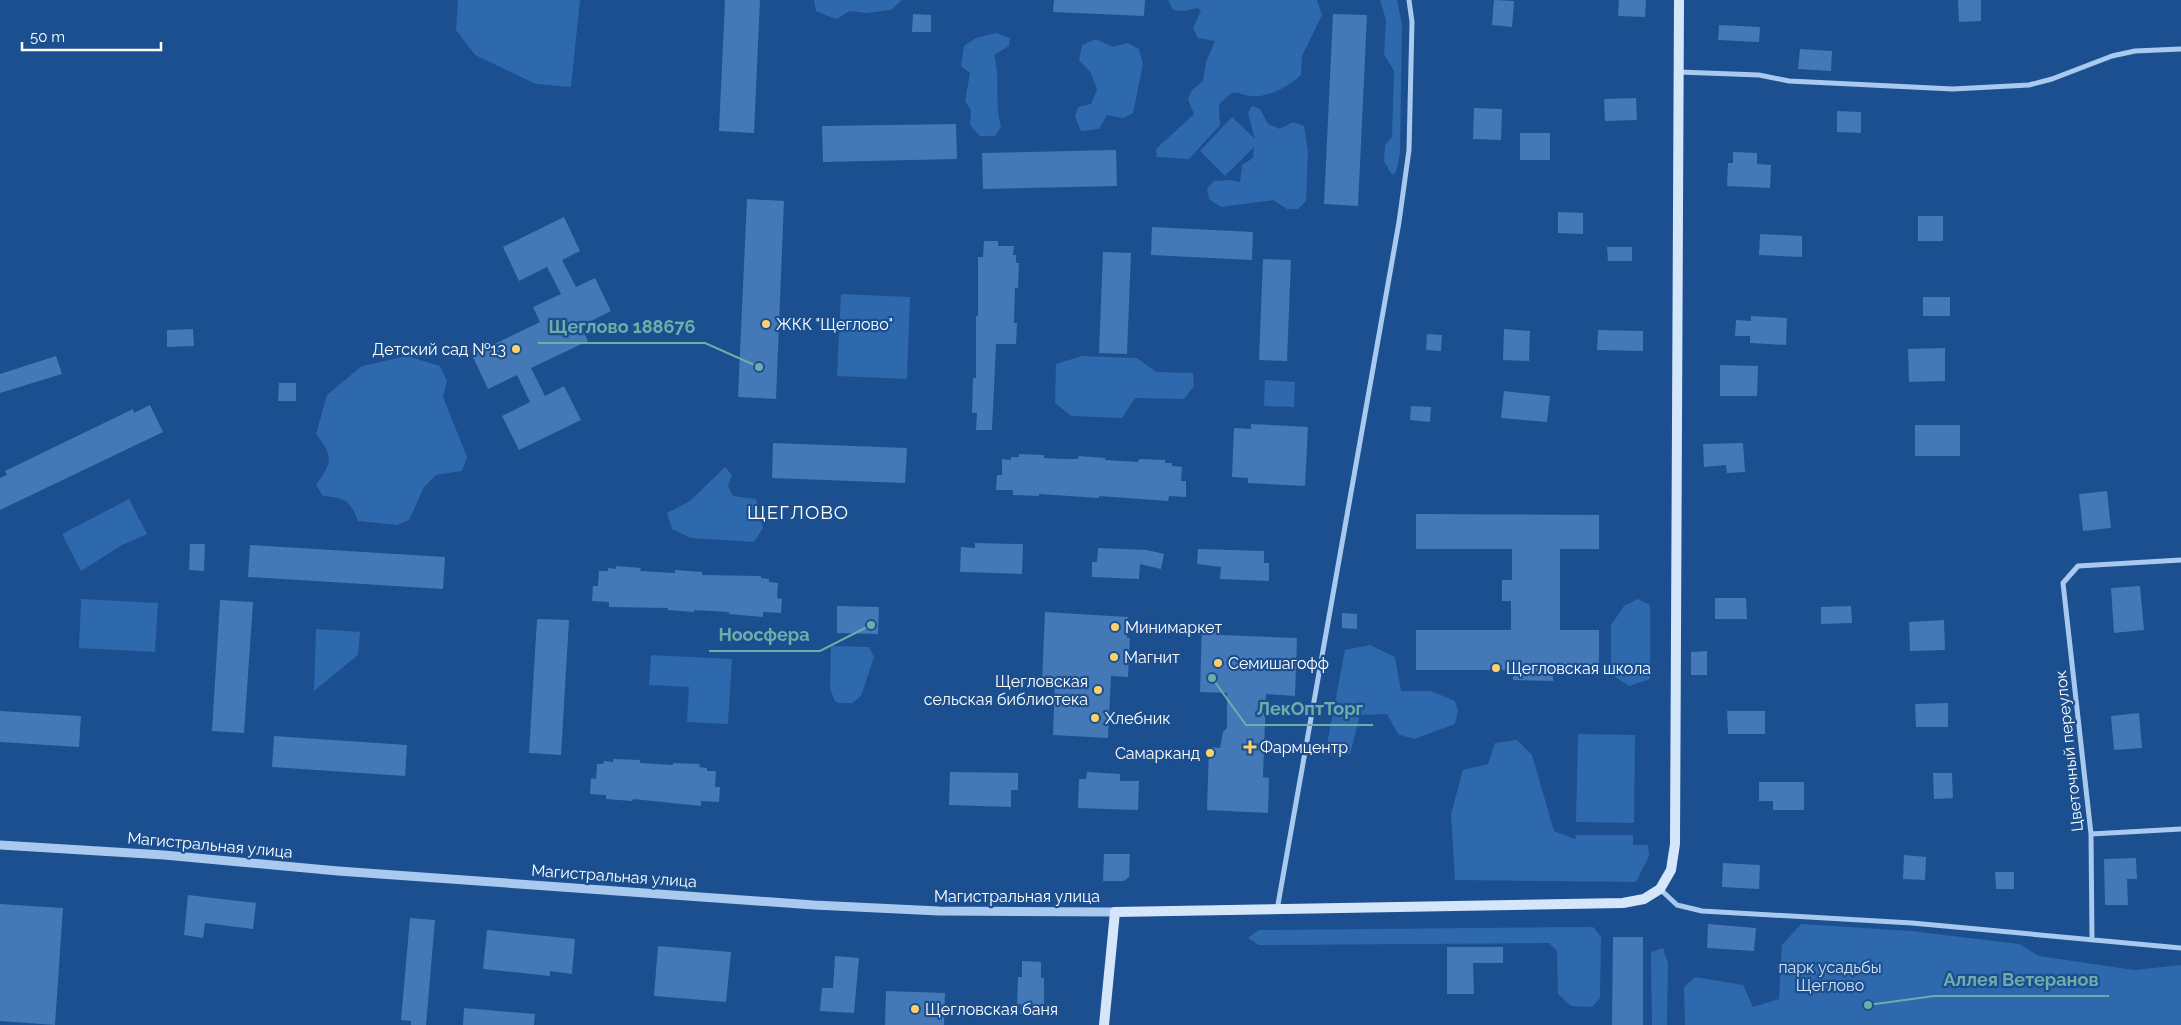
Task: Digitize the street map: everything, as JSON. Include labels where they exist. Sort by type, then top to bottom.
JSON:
[{"type":"main road","points":[[1660,889],[1671,870],[1675,844],[1679,0]]},
{"type":"main road","name":"Магистральная улица","points":[[1115,912],[1623,903],[1644,899],[1660,889]]},
{"type":"main road","points":[[1104,1025],[1115,912]]},
{"type":"street","points":[[1277,910],[1399,222],[1409,150],[1412,22],[1409,0]]},
{"type":"street","points":[[1678,72],[1759,75],[1789,81],[1953,90],[2029,85],[2052,79],[2112,56],[2135,51],[2181,49]]},
{"type":"street","name":"Цветочный переулок","points":[[2092,940],[2091,834],[2063,583],[2078,566],[2181,560]]},
{"type":"street","points":[[2091,834],[2181,829]]},
{"type":"street","name":"Магистральная улица","points":[[0,845],[164,855],[338,871],[814,905],[939,912],[1115,912]]},
{"type":"street","points":[[1660,889],[1677,905],[1702,912],[1912,923],[2181,948]]},
{"type":"green space","points":[[458,0],[580,0],[571,87],[536,84],[475,55],[456,30]]},
{"type":"green space","points":[[814,0],[902,0],[891,10],[866,13],[850,11],[836,19],[816,11]]},
{"type":"green space","points":[[1168,0],[1317,0],[1322,15],[1302,56],[1301,75],[1286,86],[1262,96],[1230,94],[1219,105],[1220,125],[1189,159],[1157,157],[1156,149],[1194,114],[1188,99],[1192,90],[1203,81],[1206,62],[1215,41],[1198,38],[1193,28],[1201,11],[1198,8],[1183,11],[1173,10]]},
{"type":"green space","points":[[1380,0],[1397,0],[1402,24],[1400,153],[1396,172],[1392,175],[1384,161],[1385,145],[1392,137],[1394,71],[1384,54],[1386,20]]},
{"type":"green space","points":[[996,33],[1010,38],[1009,46],[994,55],[1001,127],[995,136],[980,136],[970,125],[971,110],[965,101],[970,73],[961,66],[964,46],[976,38]]},
{"type":"green space","points":[[1096,39],[1113,47],[1128,43],[1139,49],[1143,64],[1133,113],[1123,118],[1107,115],[1099,129],[1081,131],[1075,117],[1078,107],[1091,104],[1097,89],[1091,73],[1079,60],[1082,45]]},
{"type":"green space","points":[[1252,106],[1260,109],[1268,124],[1280,129],[1293,122],[1304,126],[1308,153],[1306,201],[1298,209],[1287,209],[1273,200],[1221,207],[1209,199],[1207,188],[1214,181],[1229,180],[1240,182],[1242,165],[1253,158],[1254,147],[1225,176],[1200,151],[1232,117],[1255,139],[1248,113]]},
{"type":"green space","points":[[841,294],[910,297],[907,379],[837,376]]},
{"type":"green space","points":[[407,356],[440,366],[447,381],[443,397],[467,457],[462,471],[436,475],[424,487],[409,520],[397,525],[358,521],[346,501],[323,496],[316,485],[325,471],[329,460],[326,448],[316,434],[327,395],[362,366]]},
{"type":"green space","points":[[1082,356],[1137,358],[1156,372],[1193,373],[1194,386],[1184,399],[1135,398],[1122,418],[1071,416],[1055,403],[1056,364]]},
{"type":"green space","points":[[1265,380],[1295,382],[1294,407],[1264,406]]},
{"type":"green space","points":[[725,467],[732,475],[728,486],[733,496],[756,499],[763,528],[754,542],[691,538],[672,529],[667,513],[690,501]]},
{"type":"green space","points":[[129,499],[147,534],[122,545],[81,571],[62,534]]},
{"type":"green space","points":[[81,599],[158,603],[155,652],[79,648]]},
{"type":"green space","points":[[1638,599],[1650,605],[1650,679],[1629,686],[1611,674],[1611,625],[1624,606]]},
{"type":"green space","points":[[316,629],[360,632],[358,655],[314,691]]},
{"type":"green space","points":[[1370,645],[1395,657],[1401,691],[1431,691],[1455,701],[1458,711],[1455,724],[1414,739],[1398,734],[1387,714],[1360,715],[1350,754],[1325,755],[1345,650]]},
{"type":"green space","points":[[831,646],[869,647],[874,657],[861,696],[852,703],[839,703],[835,701],[830,689]]},
{"type":"green space","points":[[651,655],[732,659],[728,724],[687,722],[689,687],[649,685]]},
{"type":"green space","points":[[1578,734],[1635,735],[1634,823],[1576,822]]},
{"type":"green space","points":[[1517,740],[1532,755],[1554,831],[1575,839],[1576,835],[1633,835],[1633,845],[1648,845],[1649,856],[1636,882],[1455,880],[1451,814],[1463,770],[1488,764],[1495,743]]},
{"type":"green space","name":"парк усадьбы Щеглово","points":[[1801,924],[1911,931],[2019,944],[2039,956],[2134,970],[2181,965],[2181,1025],[1685,1025],[1684,987],[1695,977],[1743,985],[1753,1007],[1779,999],[1782,945]]},
{"type":"green space","points":[[1593,927],[1601,937],[1600,998],[1592,1007],[1571,1006],[1558,994],[1557,951],[1549,943],[1259,945],[1248,938],[1259,930]]},
{"type":"green space","points":[[1663,948],[1668,963],[1667,1025],[1652,1025],[1651,952]]},
{"type":"building","points":[[725,0],[760,0],[754,133],[719,131]]},
{"type":"building","points":[[1054,0],[1145,0],[1144,16],[1053,12]]},
{"type":"building","points":[[1494,0],[1514,1],[1512,27],[1492,25]]},
{"type":"building","points":[[1619,0],[1646,0],[1645,17],[1618,16]]},
{"type":"building","points":[[1958,0],[1981,0],[1981,21],[1959,22]]},
{"type":"building","points":[[913,14],[931,15],[931,32],[912,32]]},
{"type":"building","points":[[1333,14],[1367,15],[1358,206],[1324,204]]},
{"type":"building","points":[[1719,25],[1760,27],[1759,42],[1718,40]]},
{"type":"building","points":[[1800,49],[1832,51],[1831,71],[1798,69]]},
{"type":"building","points":[[1636,98],[1637,120],[1605,121],[1604,99]]},
{"type":"building","points":[[1474,108],[1502,109],[1501,140],[1473,139]]},
{"type":"building","points":[[1837,111],[1861,112],[1861,133],[1837,132]]},
{"type":"building","points":[[956,124],[957,159],[823,162],[822,126]]},
{"type":"building","points":[[1520,133],[1550,133],[1550,160],[1520,160]]},
{"type":"building","points":[[1116,150],[1117,186],[983,189],[982,153]]},
{"type":"building","points":[[1733,152],[1757,153],[1757,164],[1771,165],[1770,188],[1727,186],[1728,163],[1733,163]]},
{"type":"building","points":[[747,199],[784,201],[776,399],[738,397]]},
{"type":"building","points":[[1558,212],[1583,213],[1583,234],[1558,233]]},
{"type":"building","points":[[1918,216],[1943,216],[1943,241],[1918,241]]},
{"type":"building","points":[[564,217],[580,251],[562,260],[576,287],[595,278],[611,311],[581,326],[588,341],[531,368],[545,396],[564,386],[581,420],[519,450],[502,416],[530,402],[517,375],[488,389],[472,355],[540,322],[533,307],[561,294],[547,267],[519,281],[503,247]]},
{"type":"building","points":[[1152,227],[1253,232],[1252,260],[1151,255]]},
{"type":"building","points":[[1760,234],[1802,236],[1802,257],[1759,255]]},
{"type":"building","points":[[984,241],[998,241],[998,246],[1014,246],[1013,255],[1016,255],[1016,263],[1019,263],[1018,288],[1015,288],[1014,323],[1017,323],[1016,344],[996,344],[992,430],[976,430],[977,413],[972,413],[973,378],[976,378],[978,257],[983,257]]},
{"type":"building","points":[[1607,247],[1632,247],[1632,261],[1608,261]]},
{"type":"building","points":[[1103,252],[1131,253],[1127,354],[1099,353]]},
{"type":"building","points":[[1263,259],[1291,260],[1287,361],[1259,360]]},
{"type":"building","points":[[1923,297],[1950,297],[1950,316],[1923,316]]},
{"type":"building","points":[[1751,316],[1787,318],[1786,345],[1750,343],[1750,336],[1735,336],[1736,320],[1751,321]]},
{"type":"building","points":[[193,329],[194,346],[167,347],[167,330]]},
{"type":"building","points":[[1504,329],[1530,331],[1529,361],[1503,360]]},
{"type":"building","points":[[1598,330],[1643,331],[1643,351],[1597,350]]},
{"type":"building","points":[[1427,334],[1442,335],[1441,351],[1426,350]]},
{"type":"building","points":[[1945,348],[1945,381],[1909,382],[1908,349]]},
{"type":"building","points":[[56,356],[62,374],[0,393],[0,374]]},
{"type":"building","points":[[1720,365],[1758,366],[1757,396],[1720,396]]},
{"type":"building","points":[[279,383],[296,383],[296,401],[278,401]]},
{"type":"building","points":[[1504,391],[1550,396],[1547,422],[1501,418]]},
{"type":"building","points":[[150,405],[163,432],[0,510],[0,478],[7,475],[5,471],[133,409],[134,413]]},
{"type":"building","points":[[1411,406],[1431,407],[1430,422],[1410,420]]},
{"type":"building","points":[[1251,424],[1308,427],[1305,486],[1248,483],[1248,478],[1232,477],[1234,428],[1251,429]]},
{"type":"building","points":[[1915,425],[1960,425],[1960,456],[1915,456]]},
{"type":"building","points":[[773,443],[907,448],[905,483],[772,478]]},
{"type":"building","points":[[1743,443],[1745,472],[1727,473],[1726,465],[1704,467],[1703,444]]},
{"type":"building","points":[[1019,454],[1044,455],[1044,458],[1078,459],[1079,456],[1138,462],[1139,459],[1165,460],[1165,463],[1172,463],[1172,466],[1182,467],[1181,481],[1186,481],[1186,497],[1169,496],[1168,501],[1099,496],[1099,498],[1039,494],[1039,496],[1013,495],[1013,490],[996,490],[997,475],[1002,475],[1002,459],[1011,460],[1011,457],[1019,457]]},
{"type":"building","points":[[2107,491],[2111,528],[2083,531],[2079,494]]},
{"type":"building","points":[[1416,514],[1599,515],[1599,549],[1560,549],[1560,630],[1599,630],[1599,671],[1553,671],[1553,681],[1513,680],[1513,670],[1416,670],[1416,630],[1511,630],[1511,601],[1502,601],[1502,580],[1512,580],[1512,549],[1416,549]]},
{"type":"building","points":[[975,543],[1023,544],[1022,574],[960,572],[961,547],[975,548]]},
{"type":"building","points":[[190,544],[205,544],[204,571],[189,570]]},
{"type":"building","points":[[250,545],[445,557],[443,589],[248,577]]},
{"type":"building","points":[[1098,548],[1147,550],[1164,554],[1161,569],[1140,564],[1139,579],[1092,577],[1092,562],[1097,562]]},
{"type":"building","points":[[1198,549],[1264,551],[1264,563],[1269,563],[1269,581],[1220,579],[1221,567],[1197,564]]},
{"type":"building","points":[[616,566],[641,568],[640,571],[675,573],[675,570],[702,572],[702,575],[761,576],[761,578],[769,579],[769,582],[778,583],[777,598],[782,599],[781,613],[763,612],[763,617],[729,614],[729,612],[668,610],[668,608],[609,607],[609,602],[592,601],[593,586],[598,586],[599,571],[608,571],[608,568],[616,569]]},
{"type":"building","points":[[2140,586],[2144,630],[2114,633],[2111,588]]},
{"type":"building","points":[[1715,598],[1746,598],[1747,619],[1715,619]]},
{"type":"building","points":[[220,600],[253,602],[244,733],[212,731]]},
{"type":"building","points":[[837,606],[879,607],[878,634],[837,633]]},
{"type":"building","points":[[1851,606],[1852,623],[1821,624],[1821,607]]},
{"type":"building","points":[[1045,612],[1128,617],[1127,638],[1130,638],[1128,677],[1111,676],[1108,738],[1053,735],[1055,682],[1042,681]]},
{"type":"building","points":[[1342,613],[1357,614],[1357,629],[1342,628]]},
{"type":"building","points":[[537,619],[569,620],[561,755],[529,753]]},
{"type":"building","points":[[1944,620],[1945,650],[1910,651],[1909,622]]},
{"type":"building","points":[[1202,622],[1220,623],[1220,635],[1297,638],[1295,696],[1266,694],[1263,777],[1269,778],[1268,813],[1207,810],[1209,747],[1220,748],[1223,732],[1227,728],[1227,693],[1200,692]]},
{"type":"building","points":[[1707,651],[1707,675],[1691,675],[1691,652]]},
{"type":"building","points":[[1948,703],[1948,727],[1916,727],[1915,704]]},
{"type":"building","points":[[0,711],[81,716],[79,747],[0,742]]},
{"type":"building","points":[[1727,711],[1765,711],[1765,734],[1728,734]]},
{"type":"building","points":[[2139,713],[2142,748],[2114,750],[2111,716]]},
{"type":"building","points":[[274,736],[407,745],[405,776],[272,767]]},
{"type":"building","points":[[613,759],[640,760],[640,763],[673,765],[673,763],[700,764],[699,767],[707,768],[707,771],[716,771],[715,787],[720,787],[719,802],[701,801],[701,806],[633,799],[632,801],[606,799],[606,795],[590,794],[591,778],[596,779],[597,764],[603,764],[604,761],[613,762]]},
{"type":"building","points":[[950,772],[1018,773],[1018,790],[1011,790],[1011,807],[949,805]]},
{"type":"building","points":[[1087,772],[1120,774],[1120,781],[1139,781],[1138,810],[1078,808],[1079,779],[1086,779]]},
{"type":"building","points":[[1933,773],[1952,773],[1953,798],[1934,799]]},
{"type":"building","points":[[1759,782],[1804,782],[1804,810],[1773,810],[1773,801],[1759,801]]},
{"type":"building","points":[[1104,854],[1130,854],[1129,877],[1124,881],[1103,881]]},
{"type":"building","points":[[1904,855],[1926,857],[1925,880],[1903,879]]},
{"type":"building","points":[[2136,858],[2137,879],[2127,879],[2128,905],[2105,905],[2104,859]]},
{"type":"building","points":[[1723,863],[1760,865],[1759,889],[1722,887]]},
{"type":"building","points":[[1995,872],[2014,872],[2014,889],[1996,889]]},
{"type":"building","points":[[188,895],[256,903],[253,929],[205,923],[203,938],[184,935]]},
{"type":"building","points":[[0,904],[63,908],[55,1025],[0,1021]]},
{"type":"building","points":[[410,918],[435,920],[426,1025],[411,1025],[411,1021],[401,1020]]},
{"type":"building","points":[[1708,924],[1756,928],[1754,951],[1707,948]]},
{"type":"building","points":[[487,930],[575,939],[572,974],[550,971],[550,976],[483,969]]},
{"type":"building","points":[[1613,937],[1643,937],[1643,1025],[1612,1025]]},
{"type":"building","points":[[658,946],[731,952],[726,1002],[654,996]]},
{"type":"building","points":[[1447,947],[1503,947],[1503,963],[1473,963],[1474,994],[1447,994]]},
{"type":"building","points":[[835,956],[859,958],[854,1013],[820,1011],[822,988],[833,988]]},
{"type":"building","points":[[1022,961],[1041,962],[1041,978],[1044,978],[1044,1004],[1040,1004],[1040,1014],[1020,1014],[1021,1004],[1017,1004],[1018,977],[1022,977]]},
{"type":"building","name":"Щегловская баня","points":[[886,991],[945,993],[944,1025],[885,1025]]},
{"type":"building","points":[[464,1008],[535,1014],[534,1025],[463,1025]]},
{"type":"place","name":"ЖКК \"Щеглово\"","points":[[766,324]]},
{"type":"place","name":"Детский сад №13","points":[[516,349]]},
{"type":"place","name":"Щеглово 188676","points":[[759,367]]},
{"type":"place","name":"Ноосфера","points":[[871,625]]},
{"type":"place","name":"Минимаркет","points":[[1115,627]]},
{"type":"place","name":"Магнит","points":[[1114,657]]},
{"type":"place","name":"Семишагофф","points":[[1218,663]]},
{"type":"place","name":"Щегловская школа","points":[[1496,668]]},
{"type":"place","name":"ЛекОптТорг","points":[[1212,678]]},
{"type":"place","name":"Щегловская сельская библиотека","points":[[1098,690]]},
{"type":"place","name":"Хлебник","points":[[1095,718]]},
{"type":"place","name":"Фармцентр","points":[[1250,747]]},
{"type":"place","name":"Самарканд","points":[[1210,753]]},
{"type":"place","name":"Аллея Ветеранов","points":[[1868,1005]]},
{"type":"place","name":"Щегловская баня","points":[[915,1009]]},
{"type":"district","name":"ЩЕГЛОВО","points":[[798,512]]}]
